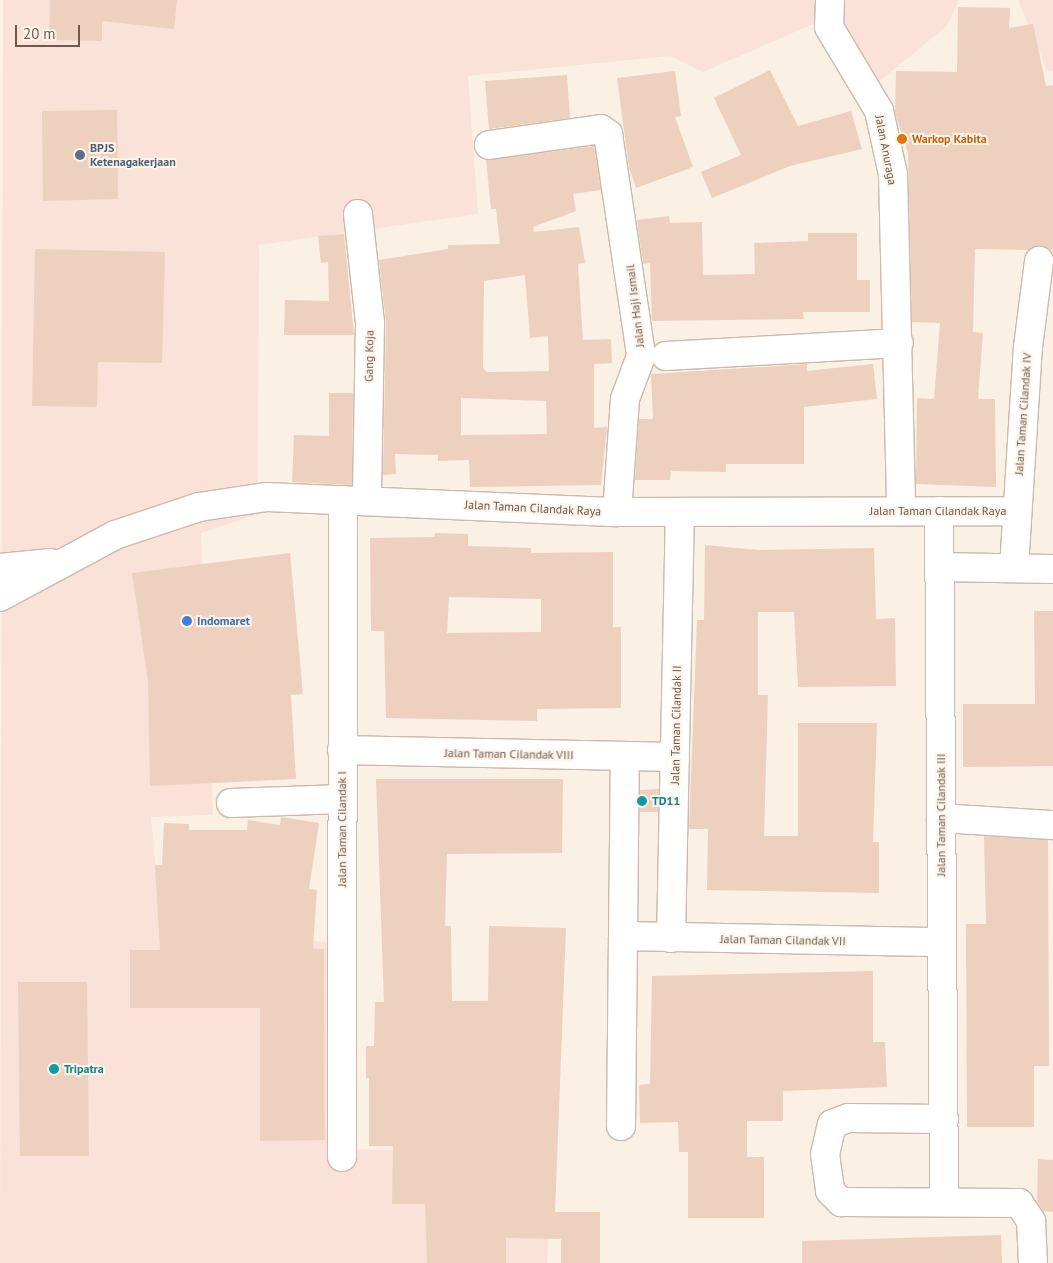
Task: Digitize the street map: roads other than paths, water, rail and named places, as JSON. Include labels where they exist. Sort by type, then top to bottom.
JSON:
[{"type":"street","name":"Jalan Anuraga","points":[[830,0],[829,27],[879,111],[893,174],[901,510]]},
{"type":"street","name":"Jalan Haji Ismail","points":[[489,145],[604,130],[625,224],[641,356],[625,400],[617,512]]},
{"type":"street","name":"Gang Koja","points":[[355,499],[370,323],[358,214]]},
{"type":"street","name":"Jalan Taman Cilandak IV","points":[[1014,568],[1016,511],[1039,261]]},
{"type":"street","points":[[666,356],[898,344]]},
{"type":"street","name":"Jalan Taman Cilandak Raya","points":[[0,597],[61,561],[116,535],[199,508],[267,497],[355,499],[617,512],[1016,511]]},
{"type":"street","name":"Jalan Taman Cilandak I","points":[[342,1157],[342,750],[355,499]]},
{"type":"street","name":"Jalan Taman Cilandak III","points":[[939,511],[944,1200]]},
{"type":"street","name":"Jalan Taman Cilandak II","points":[[671,938],[680,512]]},
{"type":"street","name":"Jalan Taman Cilandak Raya","points":[[0,568],[61,561]]},
{"type":"street","points":[[939,567],[1053,569]]},
{"type":"street","name":"Jalan Taman Cilandak VIII","points":[[342,750],[675,758]]},
{"type":"street","points":[[621,1126],[625,756]]},
{"type":"street","points":[[231,803],[342,799]]},
{"type":"street","points":[[941,818],[1053,825]]},
{"type":"street","name":"Jalan Taman Cilandak VII","points":[[623,936],[942,942]]},
{"type":"street","points":[[944,1120],[848,1118],[832,1124],[825,1154],[830,1191],[841,1202],[944,1200],[1019,1203],[1031,1221],[1033,1263]]},
{"type":"place","name":"Warkop Kabita","points":[[902,139]]},
{"type":"place","name":"BPJS Ketenagakerjaan","points":[[80,155]]},
{"type":"place","name":"Indomaret","points":[[187,621]]},
{"type":"place","name":"TD11","points":[[642,801]]},
{"type":"place","name":"Tripatra","points":[[54,1069]]}]
